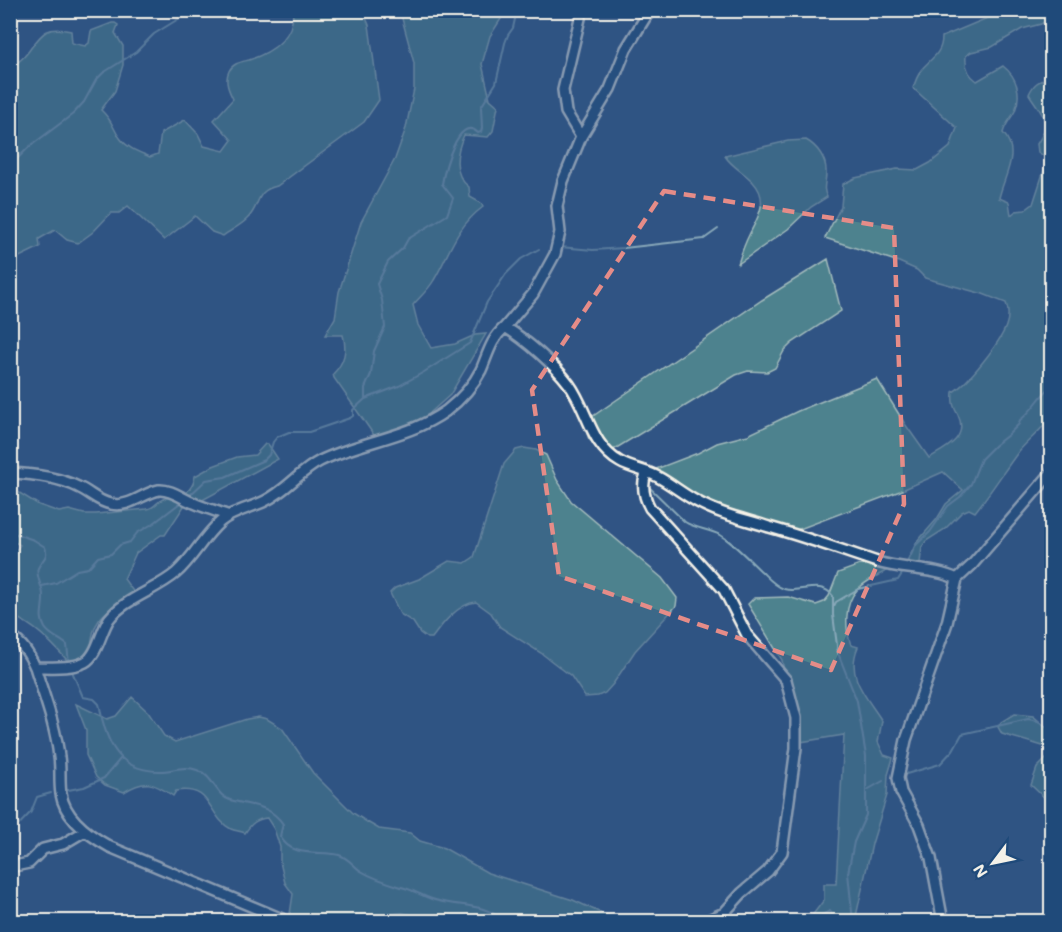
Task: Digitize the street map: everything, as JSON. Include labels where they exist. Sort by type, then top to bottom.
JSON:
[{"type":"street","points":[[581,137],[566,112],[562,90],[582,10]]},
{"type":"street","points":[[36,667],[71,665],[84,662],[91,657],[105,625],[115,613],[127,603],[156,588],[175,574],[192,557],[215,527],[229,516],[273,496],[318,462],[406,432],[446,411],[471,386],[493,339],[533,294],[558,247],[559,195],[581,137],[610,89],[626,48],[650,10]]},
{"type":"street","points":[[505,327],[517,335],[568,382],[581,402],[592,432],[607,453],[619,462],[657,476],[696,501],[740,519],[880,563],[939,573],[957,579]]},
{"type":"street","points":[[648,472],[644,482],[645,497],[650,508],[724,590],[747,634],[786,680],[796,718],[796,748],[782,852],[768,871],[742,893],[724,913],[704,921]]},
{"type":"street","points":[[943,921],[930,858],[919,825],[901,792],[898,778],[904,747],[947,623],[957,579],[972,565],[1052,472]]},
{"type":"street","points":[[10,473],[39,475],[71,484],[99,500],[116,505],[130,502],[147,494],[168,491],[192,503],[229,516]]},
{"type":"street","points":[[10,636],[30,654],[36,667],[59,757],[61,796],[73,819],[85,831],[110,847],[289,921]]},
{"type":"street","points":[[10,867],[29,863],[43,849],[63,844],[85,831]]},
{"type":"highlighted area","points":[[664,191],[894,228],[904,504],[831,670],[559,576],[532,390]]},
{"type":"green space","points":[[293,11],[363,11],[369,25],[379,100],[364,122],[277,186],[265,191],[247,219],[223,236],[212,232],[195,216],[164,240],[128,206],[119,213],[111,213],[93,232],[78,243],[67,240],[55,230],[39,239],[40,247],[11,261],[11,69],[41,35],[56,29],[71,31],[72,43],[85,46],[89,43],[91,31],[115,23],[118,25],[115,33],[123,46],[123,65],[115,91],[101,110],[117,134],[126,144],[150,157],[158,154],[161,133],[185,120],[198,134],[204,146],[224,151],[232,140],[214,120],[233,99],[227,82],[229,71],[240,62],[258,57],[274,48],[286,36]]},
{"type":"green space","points":[[400,11],[506,11],[490,36],[482,64],[490,99],[498,106],[493,131],[488,137],[464,135],[457,162],[460,176],[469,187],[470,197],[481,203],[483,207],[459,232],[432,283],[413,305],[418,325],[431,348],[455,344],[475,335],[486,334],[450,395],[427,418],[376,438],[334,378],[333,374],[344,356],[343,335],[325,335],[335,318],[339,292],[361,222],[395,159],[406,128],[414,89],[414,63]]},
{"type":"green space","points":[[1004,11],[1051,11],[1051,18],[1041,24],[1022,29],[992,47],[971,52],[966,56],[966,60],[969,73],[977,81],[1003,66],[1012,75],[1017,86],[1017,105],[1003,133],[1011,148],[1011,156],[999,198],[1009,202],[1011,215],[1033,204],[1046,164],[1044,156],[1038,152],[1037,144],[1044,129],[1044,118],[1029,94],[1036,84],[1048,79],[1052,74],[1052,226],[1045,233],[1052,239],[1051,417],[1019,451],[975,512],[969,509],[962,512],[945,529],[926,541],[922,547],[919,571],[903,570],[917,542],[937,519],[946,504],[963,490],[943,472],[900,491],[789,533],[730,517],[648,472],[698,453],[717,443],[748,435],[798,411],[877,379],[929,458],[949,446],[958,436],[961,423],[953,404],[953,392],[975,372],[1003,333],[1008,317],[1006,303],[983,294],[925,278],[917,270],[899,262],[825,238],[841,206],[843,184],[855,178],[897,169],[917,170],[950,147],[957,128],[913,88],[921,70],[938,52],[942,37]]},
{"type":"green space","points":[[806,140],[817,149],[825,163],[824,188],[827,197],[811,207],[788,229],[738,264],[761,208],[761,195],[753,182],[725,156],[788,141]]},
{"type":"green space","points":[[828,259],[841,311],[792,343],[784,351],[775,368],[767,372],[748,371],[736,375],[605,455],[589,439],[583,423],[762,300]]},
{"type":"green space","points":[[265,444],[268,444],[278,459],[197,503],[188,500],[165,535],[161,535],[136,553],[124,579],[135,594],[114,606],[99,620],[92,637],[92,662],[66,659],[41,634],[27,623],[11,615],[11,556],[20,545],[11,540],[10,487],[39,505],[59,512],[69,510],[96,514],[147,509],[165,498],[177,498],[184,495],[192,486],[195,476],[213,466],[237,457],[255,455]]},
{"type":"green space","points":[[524,448],[546,455],[557,480],[571,501],[662,578],[677,598],[676,606],[635,651],[613,684],[605,693],[598,696],[585,697],[571,676],[541,653],[500,627],[491,613],[476,602],[457,610],[432,638],[427,638],[420,633],[413,622],[400,614],[390,593],[395,588],[419,579],[449,561],[465,563],[474,557],[504,464],[516,450]]},
{"type":"green space","points":[[866,558],[890,569],[864,584],[853,596],[848,609],[848,632],[851,645],[858,647],[854,668],[856,677],[864,695],[882,721],[878,742],[884,755],[893,758],[888,775],[887,795],[872,844],[855,921],[808,921],[824,900],[824,884],[836,884],[844,735],[794,743],[795,729],[782,660],[748,604],[754,598],[788,597],[816,605],[824,602],[829,596],[838,573],[863,564]]},
{"type":"green space","points":[[132,697],[148,712],[164,736],[175,742],[247,719],[259,717],[267,719],[282,728],[313,773],[353,813],[379,829],[410,833],[420,841],[444,848],[488,873],[573,900],[626,921],[423,922],[413,915],[402,913],[390,914],[385,921],[289,921],[293,894],[285,883],[280,862],[280,847],[274,829],[267,818],[254,822],[245,833],[231,829],[223,823],[203,797],[197,793],[188,790],[176,791],[173,796],[149,784],[138,785],[124,792],[105,785],[96,777],[86,755],[86,730],[76,704],[107,719],[116,716]]},
{"type":"green space","points":[[1014,714],[1033,716],[1051,731],[1051,752],[1046,747],[1002,734],[998,727],[1001,722]]},
{"type":"green space","points":[[1051,754],[1051,804],[1031,785],[1037,768]]},
{"type":"waterway","points":[[10,166],[29,147],[73,114],[103,73],[136,52],[154,34],[193,10]]},
{"type":"waterway","points":[[365,398],[365,388],[371,374],[374,351],[385,327],[382,300],[377,284],[388,262],[403,248],[408,239],[447,215],[453,198],[442,184],[449,157],[458,137],[464,131],[471,129],[478,133],[481,132],[481,107],[496,83],[505,43],[513,28],[517,10]]},
{"type":"waterway","points":[[560,247],[593,250],[704,239],[718,229]]},
{"type":"waterway","points":[[188,497],[206,480],[225,477],[264,460],[269,455],[277,437],[289,432],[309,432],[350,418],[353,416],[353,410],[365,399],[399,386],[470,343],[487,302],[506,274],[521,259],[539,249]]},
{"type":"waterway","points":[[907,564],[915,546],[930,532],[948,506],[971,484],[981,459],[1019,424],[1020,420],[1052,386]]},
{"type":"waterway","points":[[647,485],[685,522],[725,538],[778,586],[790,590],[823,588],[833,596],[838,653],[857,701],[866,756],[866,815],[854,842],[848,873],[853,922]]},
{"type":"waterway","points":[[42,586],[56,583],[77,570],[88,568],[98,557],[111,554],[120,545],[130,542],[137,533],[184,500]]},
{"type":"waterway","points":[[10,532],[34,540],[45,547],[46,556],[37,571],[43,595],[42,620],[47,631],[67,645],[69,663]]},
{"type":"waterway","points":[[834,606],[836,602],[858,589],[898,580],[905,569]]},
{"type":"waterway","points":[[71,669],[83,697],[94,699],[99,704],[110,743],[129,764],[148,770],[165,771],[188,768],[197,770],[207,776],[225,798],[266,809],[278,817],[283,824],[280,836],[291,848],[299,851],[339,855],[361,871],[378,879],[435,900],[482,909],[504,922]]},
{"type":"waterway","points":[[903,775],[940,764],[953,750],[962,734],[1028,719],[1038,721],[1052,731]]},
{"type":"waterway","points":[[63,791],[84,787],[104,778],[121,758]]},
{"type":"waterway","points":[[867,790],[883,781]]},
{"type":"waterway","points":[[10,834],[31,812],[37,797],[51,793]]},
{"type":"waterway","points":[[820,922],[822,915],[830,911],[833,916],[831,922]]}]
